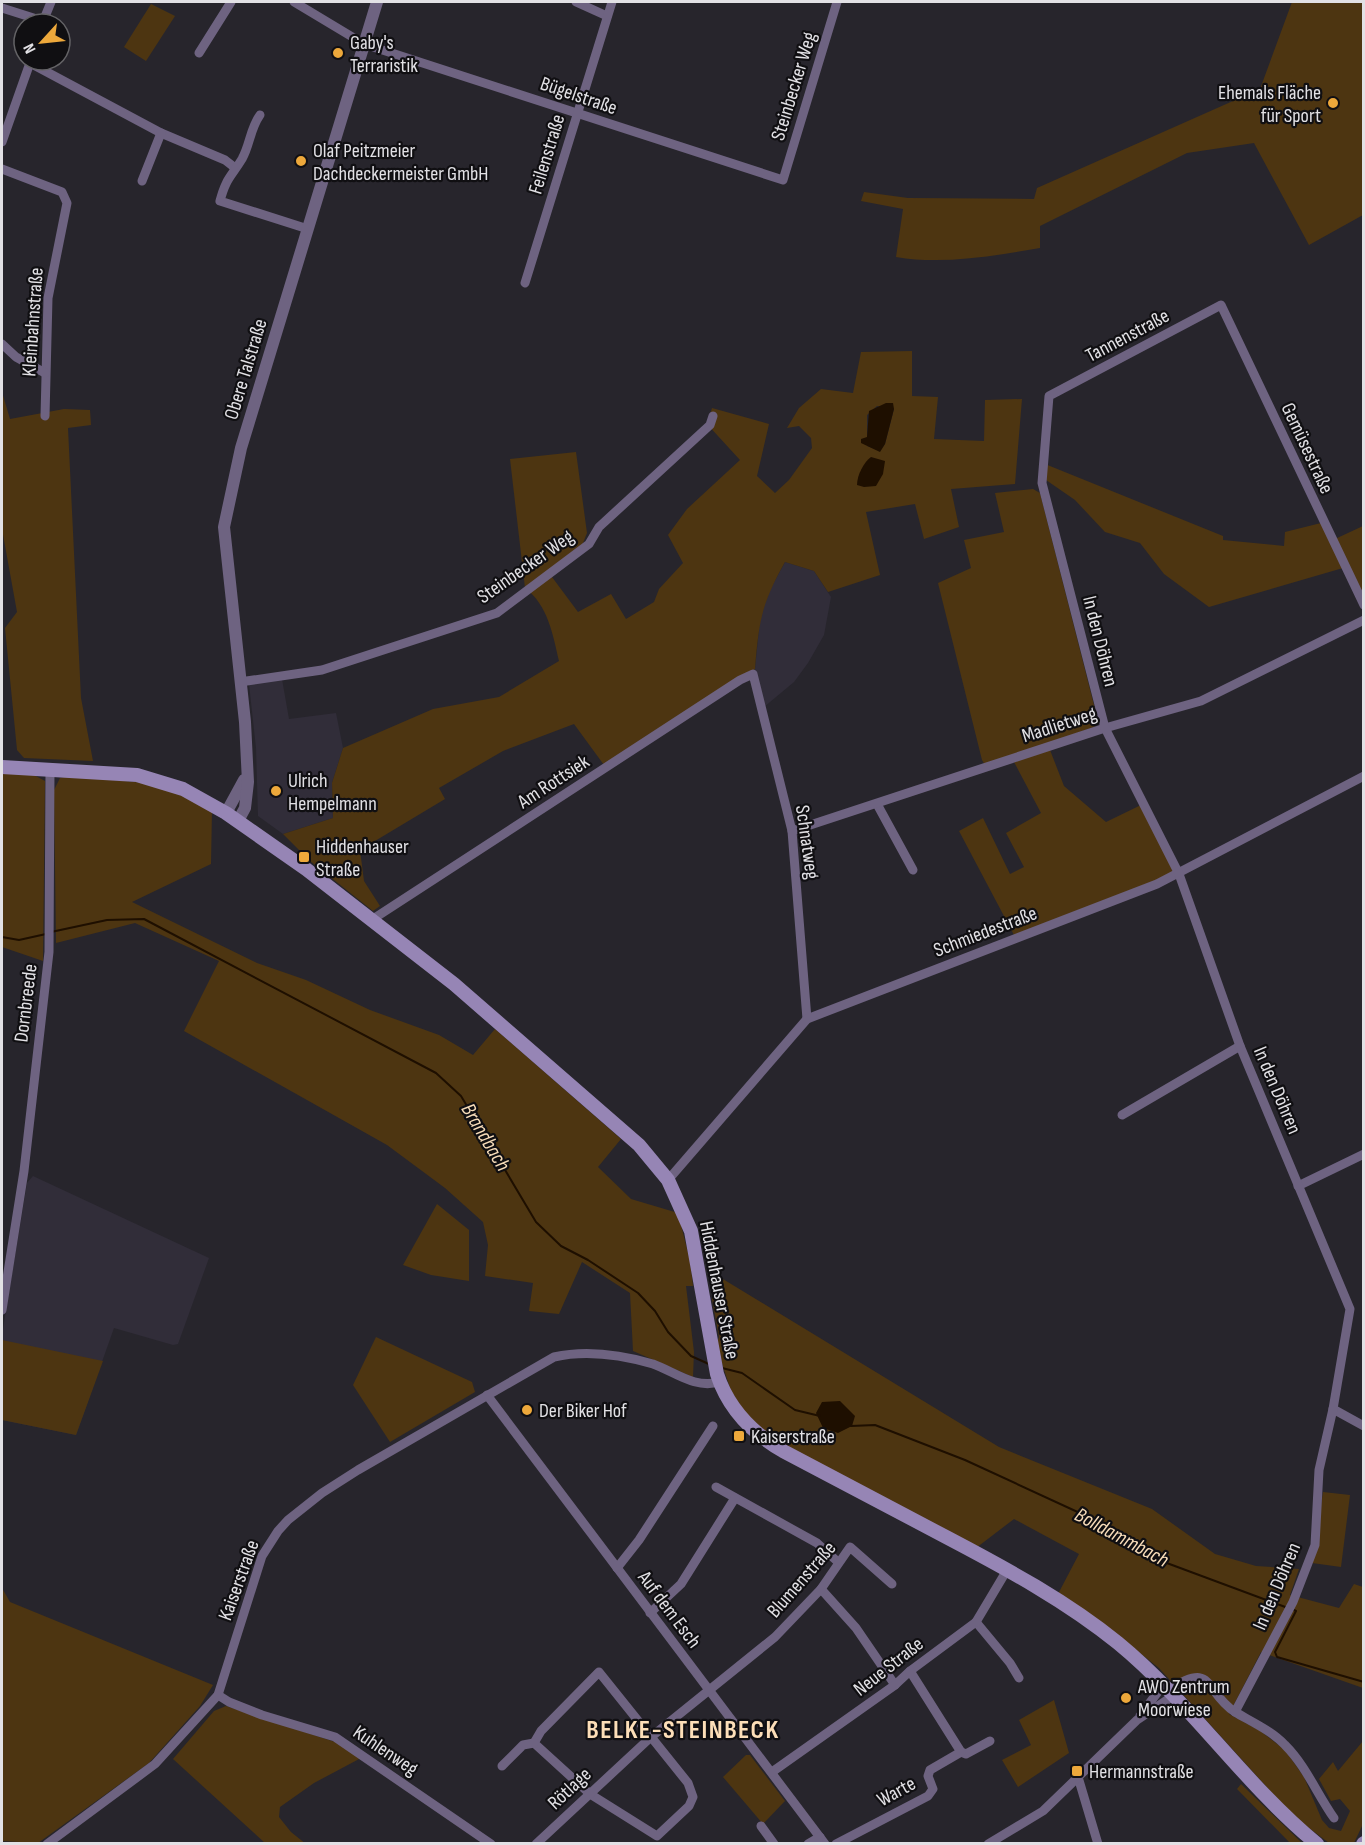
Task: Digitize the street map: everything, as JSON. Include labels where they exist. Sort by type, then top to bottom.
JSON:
[{"type":"main road","name":"Hiddenhauser Straße","points":[[2,767],[154,778],[183,789],[238,821],[373,919],[454,984],[639,1145],[668,1180],[691,1231],[717,1372],[744,1422],[773,1446],[1008,1570],[1074,1610],[1119,1644],[1168,1690],[1273,1803],[1317,1844]]},
{"type":"street","points":[[199,53],[231,2]]},
{"type":"street","name":"Bügelstraße","points":[[294,2],[364,44],[783,180]]},
{"type":"street","name":"Obere Talstraße","points":[[238,821],[245,808],[246,758],[224,526],[235,471],[376,2]]},
{"type":"street","points":[[576,2],[607,16]]},
{"type":"street","name":"Feilenstraße","points":[[525,283],[612,2]]},
{"type":"street","name":"Steinbecker Weg","points":[[783,180],[837,2]]},
{"type":"street","points":[[2,142],[26,72]]},
{"type":"street","points":[[49,72],[161,133],[225,160],[234,167]]},
{"type":"street","points":[[260,116],[253,125],[241,160],[224,183],[220,201],[308,229]]},
{"type":"street","points":[[142,181],[161,133]]},
{"type":"street","name":"Kleinbahnstraße","points":[[2,169],[62,192],[66,197],[67,204],[48,298],[45,416]]},
{"type":"street","name":"Tannenstraße","points":[[1049,396],[1221,305]]},
{"type":"street","name":"Gemüsestraße","points":[[1221,305],[1364,605]]},
{"type":"street","points":[[2,344],[16,357],[45,373]]},
{"type":"street","name":"In den Döhren","points":[[1049,396],[1042,483],[1105,728],[1179,874],[1240,1046],[1350,1309],[1333,1409],[1319,1470],[1315,1545],[1291,1606],[1235,1712]]},
{"type":"street","name":"Steinbecker Weg","points":[[240,682],[322,670],[497,614],[589,544],[599,527],[710,425],[713,416]]},
{"type":"street","name":"Madlietweg","points":[[792,831],[1105,728],[1201,701],[1364,620]]},
{"type":"street","name":"Schnatweg","points":[[753,674],[792,831],[807,1019]]},
{"type":"street","name":"Am Rottsiek","points":[[373,919],[740,680],[753,674]]},
{"type":"street","name":"Obere Talstraße","points":[[226,813],[244,782],[246,758]]},
{"type":"street","name":"Dornbreede","points":[[2,1310],[24,1172],[49,952],[51,925],[50,770]]},
{"type":"street","name":"Schmiedestraße","points":[[668,1180],[807,1019],[1179,874],[1364,776]]},
{"type":"street","points":[[877,804],[913,870]]},
{"type":"street","points":[[1122,1115],[1240,1046]]},
{"type":"street","points":[[1298,1186],[1364,1154]]},
{"type":"street","name":"Kaiserstraße","points":[[47,1844],[155,1764],[218,1695],[257,1568],[278,1531],[322,1493],[542,1363],[568,1354],[620,1357],[655,1365],[704,1385],[717,1372]]},
{"type":"street","name":"Auf dem Esch","points":[[487,1395],[823,1840]]},
{"type":"street","points":[[1333,1409],[1364,1426]]},
{"type":"street","points":[[617,1568],[639,1540],[713,1426]]},
{"type":"street","points":[[716,1487],[803,1534],[838,1562]]},
{"type":"street","points":[[650,1613],[681,1584],[735,1498]]},
{"type":"street","name":"Blumenstraße","points":[[710,1692],[775,1637],[821,1589],[850,1547],[892,1584]]},
{"type":"street","name":"Neue Straße","points":[[772,1772],[895,1685],[910,1671],[976,1622],[1008,1570]]},
{"type":"street","points":[[821,1589],[855,1628],[895,1685]]},
{"type":"street","points":[[976,1622],[1010,1662],[1019,1678]]},
{"type":"street","points":[[910,1671],[961,1752],[966,1754],[990,1741]]},
{"type":"street","points":[[502,1766],[523,1745],[534,1743],[541,1731],[599,1672],[688,1783],[693,1797],[689,1806],[657,1836],[590,1794],[534,1743]]},
{"type":"street","points":[[988,1844],[1042,1811],[1168,1690],[1188,1677],[1206,1680],[1220,1700],[1284,1743],[1302,1765],[1319,1797],[1334,1818]]},
{"type":"street","points":[[1137,1720],[1168,1690]]},
{"type":"street","name":"Rötlage","points":[[536,1844],[651,1737],[710,1692]]},
{"type":"street","name":"Kuhlenweg","points":[[218,1695],[229,1702],[262,1715],[335,1737],[490,1844]]},
{"type":"street","name":"Warte","points":[[836,1844],[928,1796],[933,1789],[928,1776],[930,1770],[961,1752]]},
{"type":"street","points":[[1078,1777],[1098,1844]]},
{"type":"street","points":[[761,1826],[774,1844]]},
{"type":"street","points":[[808,1844],[823,1840]]},
{"type":"shaded area","points":[[1292,2],[1363,2],[1363,215],[1309,245],[1254,143],[1187,153],[1040,226],[1040,248],[1005,254],[950,260],[896,257],[903,209],[861,201],[864,192],[908,198],[1034,199],[1037,188],[1260,89]]},
{"type":"shaded area","points":[[151,4],[175,16],[146,61],[124,47]]},
{"type":"shaded area","points":[[912,351],[912,396],[938,397],[934,439],[984,441],[985,400],[1022,399],[1015,484],[951,489],[959,527],[924,539],[915,504],[866,512],[880,575],[828,592],[814,571],[785,562],[762,614],[755,669],[604,765],[574,724],[503,751],[439,788],[445,799],[360,850],[364,881],[380,906],[373,911],[310,861],[283,834],[333,818],[332,783],[343,748],[433,709],[499,697],[559,661],[552,631],[544,612],[533,595],[525,588],[510,459],[576,452],[587,533],[583,543],[552,577],[578,612],[611,594],[626,619],[654,602],[659,589],[683,563],[668,535],[687,509],[740,460],[707,424],[712,408],[769,424],[757,476],[775,493],[789,480],[812,448],[811,438],[799,426],[787,428],[799,408],[821,389],[853,393],[861,352]],"holes":[[[877,406],[894,409],[885,444],[880,451],[867,446],[867,415]]]},
{"type":"shaded area","points":[[2,392],[10,419],[64,409],[90,410],[91,425],[68,428],[81,698],[93,761],[24,758],[17,750],[5,628],[17,612],[2,529]]},
{"type":"shaded area","points":[[886,403],[893,403],[894,409],[885,444],[880,452],[861,443],[861,439],[867,437],[869,411]]},
{"type":"shaded area","points":[[871,457],[885,461],[883,474],[876,486],[857,485],[861,469]]},
{"type":"shaded area","points":[[1045,464],[1223,536],[1223,540],[1284,546],[1285,532],[1321,523],[1343,568],[1209,607],[1164,574],[1140,543],[1105,532],[1075,500],[1046,480]]},
{"type":"shaded area","points":[[1033,489],[1040,493],[1098,721],[1094,727],[985,765],[938,583],[971,568],[964,540],[1004,532],[995,493]]},
{"type":"shaded area","points":[[1363,526],[1363,601],[1335,539]]},
{"type":"shaded area","points":[[785,562],[814,571],[831,597],[824,635],[808,663],[794,682],[764,707],[755,669],[760,618],[767,595]]},
{"type":"shaded area","points":[[282,679],[289,719],[336,713],[343,748],[332,783],[333,818],[283,834],[258,816],[256,748],[249,684]]},
{"type":"shaded area","points":[[1050,750],[1064,786],[1106,822],[1141,805],[1173,868],[1172,874],[1014,935],[959,831],[983,818],[1010,874],[1024,867],[1006,833],[1041,813],[1014,762]]},
{"type":"shaded area","points":[[2,771],[32,774],[45,781],[43,961],[2,947]]},
{"type":"shaded area","points":[[69,776],[157,784],[212,810],[211,864],[132,902],[257,963],[306,980],[370,1010],[439,1035],[473,1055],[495,1029],[621,1139],[598,1167],[631,1199],[678,1213],[690,1261],[693,1286],[686,1286],[694,1352],[693,1377],[633,1351],[630,1293],[582,1262],[559,1314],[529,1311],[533,1283],[485,1276],[488,1245],[483,1222],[445,1188],[387,1145],[184,1031],[219,961],[135,923],[56,943],[54,790],[60,778]]},
{"type":"shaded area","points":[[33,1176],[209,1258],[178,1344],[173,1345],[114,1328],[76,1435],[2,1420],[2,1335],[27,1183]]},
{"type":"shaded area","points":[[437,1204],[469,1230],[469,1281],[431,1275],[403,1265]]},
{"type":"shaded area","points":[[713,1273],[999,1447],[1152,1509],[1215,1554],[1256,1566],[1299,1569],[1290,1595],[1339,1608],[1354,1584],[1363,1587],[1363,1688],[1261,1652],[1229,1714],[1259,1730],[1285,1750],[1304,1777],[1322,1820],[1329,1828],[1341,1831],[1350,1811],[1340,1799],[1331,1801],[1319,1779],[1333,1762],[1338,1771],[1363,1741],[1363,1824],[1354,1843],[1329,1843],[1293,1816],[1159,1668],[1099,1621],[1058,1594],[1079,1554],[1014,1519],[976,1548],[784,1447],[746,1414],[731,1391],[716,1345],[719,1337],[712,1299]]},
{"type":"shaded area","points":[[376,1337],[472,1382],[475,1392],[390,1442],[353,1385]]},
{"type":"shaded area","points":[[2,1340],[103,1361],[76,1435],[2,1420]]},
{"type":"shaded area","points":[[840,1401],[855,1416],[852,1426],[838,1433],[823,1428],[816,1413],[822,1402]]},
{"type":"shaded area","points":[[1323,1492],[1350,1495],[1341,1567],[1312,1563]]},
{"type":"shaded area","points":[[2,1588],[10,1602],[213,1685],[200,1706],[149,1763],[38,1843],[2,1841]]},
{"type":"shaded area","points":[[1054,1700],[1069,1753],[1018,1787],[1002,1760],[1031,1745],[1019,1720]]},
{"type":"shaded area","points":[[226,1706],[338,1743],[361,1758],[314,1783],[280,1807],[279,1817],[291,1832],[306,1844],[265,1843],[173,1759],[214,1711]]},
{"type":"shaded area","points":[[746,1755],[750,1755],[785,1801],[763,1824],[723,1777]]},
{"type":"shaded area","points":[[1241,1784],[1302,1843],[1290,1843],[1237,1789]]},
{"type":"waterway","name":"Brandbach","points":[[51,932],[107,920],[144,919],[436,1073],[461,1096],[536,1222],[561,1246],[588,1260],[638,1293],[655,1311],[668,1332],[691,1356],[711,1365]]},
{"type":"waterway","name":"Brandbach","points":[[2,937],[19,940],[46,934]]},
{"type":"waterway","name":"Brandbach","points":[[722,1368],[742,1373],[795,1410],[820,1416]]},
{"type":"waterway","name":"Bolldammbach","points":[[851,1426],[875,1425],[965,1460],[1095,1520],[1156,1559],[1288,1608]]},
{"type":"waterway","name":"Bolldammbach","points":[[1294,1610],[1296,1611],[1275,1652],[1277,1657],[1364,1682]]},
{"type":"place","name":"Gaby's Terraristik","points":[[338,53]]},
{"type":"place","name":"Ehemals Fläche für Sport","points":[[1333,103]]},
{"type":"place","name":"Olaf Peitzmeier Dachdeckermeister GmbH","points":[[301,161]]},
{"type":"place","name":"Ulrich Hempelmann","points":[[276,791]]},
{"type":"place","name":"Hiddenhauser Straße","points":[[304,857]]},
{"type":"place","name":"Der Biker Hof","points":[[527,1410]]},
{"type":"place","name":"Kaiserstraße","points":[[739,1436]]},
{"type":"place","name":"AWO Zentrum Moorwiese","points":[[1126,1698]]},
{"type":"place","name":"Hermannstraße","points":[[1077,1771]]},
{"type":"district","name":"BELKE-STEINBECK","points":[[683,1729]]}]
